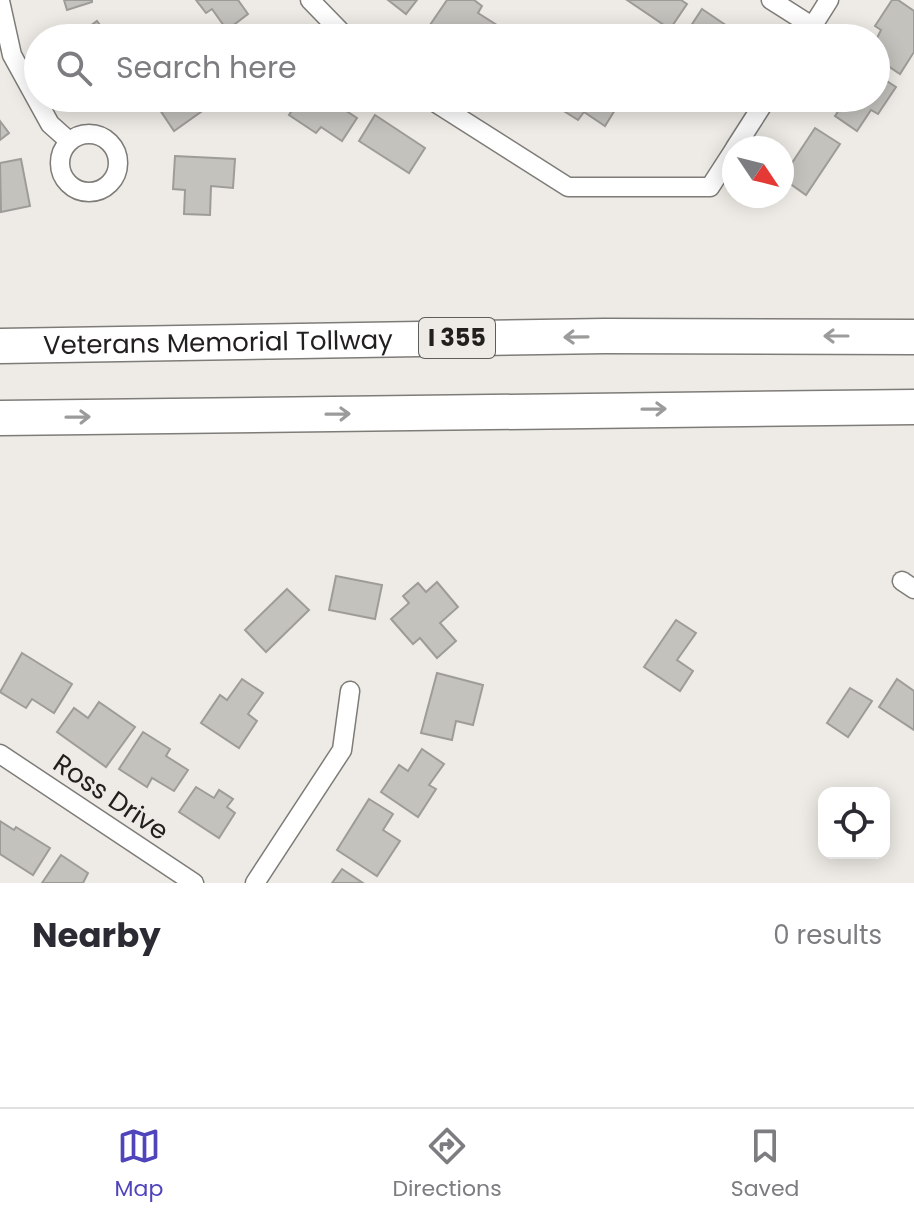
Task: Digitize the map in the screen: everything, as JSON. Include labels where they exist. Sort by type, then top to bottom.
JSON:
[{"type":"highway","name":"Veterans Memorial Tollway","points":[[0,346],[605,336],[914,337]]},
{"type":"highway","points":[[0,418],[914,407]]},
{"type":"street","points":[[310,0],[333,24]]},
{"type":"street","points":[[771,0],[800,24]]},
{"type":"street","points":[[814,24],[829,0]]},
{"type":"street","points":[[0,1],[12,55],[24,77]]},
{"type":"street","points":[[43,112],[50,124],[69,141]]},
{"type":"street","points":[[450,112],[568,187],[710,187],[722,168]]},
{"type":"street","points":[[742,136],[758,112]]},
{"type":"street","points":[[255,883],[342,750],[350,691]]},
{"type":"street","name":"Ross Drive","points":[[0,754],[194,883]]},
{"type":"building","points":[[64,0],[92,0],[92,2],[67,10]]},
{"type":"building","points":[[196,0],[238,0],[248,14],[235,24],[223,24],[212,9],[206,13]]},
{"type":"building","points":[[388,0],[417,0],[406,14]]},
{"type":"building","points":[[447,0],[474,0],[482,6],[478,13],[495,24],[431,24]]},
{"type":"building","points":[[627,0],[681,0],[687,4],[673,24],[663,24]]},
{"type":"building","points":[[892,0],[898,0],[914,11],[914,52],[900,74],[890,67],[890,24],[876,24]]},
{"type":"building","points":[[702,9],[724,24],[692,24]]},
{"type":"building","points":[[161,112],[201,112],[174,131]]},
{"type":"building","points":[[291,112],[348,112],[357,118],[342,141],[321,127],[316,133],[289,115]]},
{"type":"building","points":[[565,112],[584,112],[578,120]]},
{"type":"building","points":[[584,112],[614,112],[605,126]]},
{"type":"building","points":[[838,112],[870,112],[857,131],[835,116]]},
{"type":"building","points":[[375,115],[425,148],[409,173],[359,141]]},
{"type":"building","points":[[0,121],[9,133],[0,140]]},
{"type":"building","points":[[815,128],[840,144],[806,195],[794,186],[794,160]]},
{"type":"building","points":[[175,156],[235,159],[233,188],[211,186],[210,215],[184,214],[185,190],[173,189]]},
{"type":"building","points":[[21,159],[30,206],[1,212],[0,163]]},
{"type":"building","points":[[336,576],[382,585],[375,619],[329,610]]},
{"type":"building","points":[[437,582],[458,607],[440,623],[456,641],[437,658],[420,638],[413,644],[391,619],[409,603],[403,596],[418,583],[426,592]]},
{"type":"building","points":[[287,589],[309,610],[266,652],[245,630]]},
{"type":"building","points":[[676,620],[696,633],[677,660],[693,671],[680,691],[644,667]]},
{"type":"building","points":[[22,653],[72,684],[54,713],[32,699],[26,708],[0,692]]},
{"type":"building","points":[[437,673],[483,685],[473,725],[456,721],[452,740],[421,733]]},
{"type":"building","points":[[242,679],[263,693],[248,714],[257,721],[239,748],[201,723],[220,695],[227,700]]},
{"type":"building","points":[[897,679],[914,691],[914,730],[879,707]]},
{"type":"building","points":[[850,688],[872,701],[848,737],[827,723]]},
{"type":"building","points":[[99,702],[135,727],[106,767],[57,732],[74,708],[88,718]]},
{"type":"building","points":[[143,732],[170,749],[166,756],[188,770],[174,791],[152,778],[147,787],[119,769]]},
{"type":"building","points":[[422,749],[444,764],[429,785],[436,789],[418,817],[381,792],[399,765],[408,771]]},
{"type":"building","points":[[196,787],[214,798],[219,790],[233,799],[227,807],[235,813],[219,838],[179,812]]},
{"type":"building","points":[[369,799],[393,814],[383,830],[400,841],[377,876],[337,850]]},
{"type":"building","points":[[0,821],[50,848],[33,875],[0,854]]},
{"type":"building","points":[[61,855],[88,873],[83,883],[42,883]]},
{"type":"building","points":[[342,869],[363,883],[332,883]]}]
